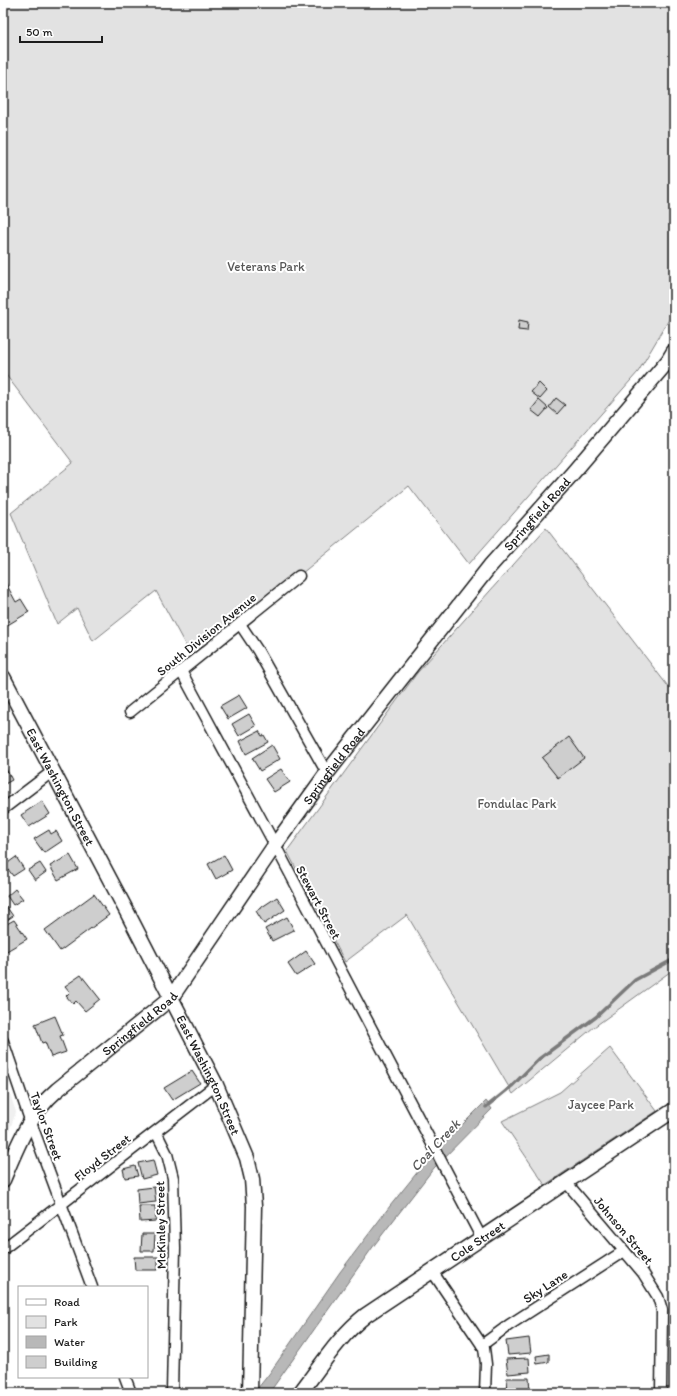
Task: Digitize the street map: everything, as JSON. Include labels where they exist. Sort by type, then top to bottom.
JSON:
[{"type":"main road","name":"Springfield Road","points":[[3,1180],[30,1120],[40,1106],[52,1094],[171,998],[275,845],[327,773],[490,566],[576,469],[668,361],[674,351]]},
{"type":"main road","name":"East Washington Street","points":[[3,677],[53,770],[216,1085],[247,1158],[252,1182],[254,1206],[250,1393]]},
{"type":"main road","name":"Cole Street","points":[[300,1393],[337,1343],[354,1324],[674,1110]]},
{"type":"street","name":"South Division Avenue","points":[[130,712],[299,576]]},
{"type":"street","points":[[240,624],[258,651],[327,773]]},
{"type":"street","name":"Stewart Street","points":[[181,671],[275,845],[482,1237]]},
{"type":"street","points":[[3,809],[53,770]]},
{"type":"street","name":"Taylor Street","points":[[3,1041],[30,1120],[92,1286]]},
{"type":"street","name":"Floyd Street","points":[[3,1249],[216,1085]]},
{"type":"street","name":"McKinley Street","points":[[156,1132],[167,1154],[173,1178],[175,1248],[172,1393]]},
{"type":"street","name":"Johnson Street","points":[[566,1182],[651,1284],[660,1303],[662,1310],[661,1393]]},
{"type":"street","name":"Sky Lane","points":[[482,1345],[509,1324],[624,1251]]},
{"type":"street","points":[[432,1271],[482,1345],[485,1354],[485,1393]]},
{"type":"street","points":[[125,1378],[131,1393]]},
{"type":"shaded area","points":[[3,1074],[16,1112],[3,1148]]},
{"type":"green space","name":"Veterans Park","points":[[3,3],[674,3],[674,311],[638,372],[469,564],[409,486],[194,661],[156,591],[93,641],[77,608],[57,624],[11,513],[73,463],[3,371]]},
{"type":"green space","name":"Fondulac Park","points":[[546,528],[674,694],[674,969],[594,1027],[513,1094],[407,915],[345,962],[287,851],[417,673]]},
{"type":"green space","name":"Jaycee Park","points":[[610,1048],[657,1111],[545,1185],[502,1121],[560,1092]]},
{"type":"water","points":[[486,1101],[492,1109],[434,1168],[375,1244],[269,1393],[254,1393],[269,1374],[340,1272],[390,1206],[428,1159]]},
{"type":"building","points":[[519,320],[528,322],[527,331],[518,330]]},
{"type":"building","points":[[539,383],[547,391],[540,399],[531,392]]},
{"type":"building","points":[[556,398],[565,405],[557,414],[549,407]]},
{"type":"building","points":[[539,400],[548,408],[540,417],[531,410]]},
{"type":"building","points":[[3,578],[16,602],[21,599],[29,612],[6,626],[3,621]]},
{"type":"building","points":[[239,695],[247,708],[228,719],[220,706]]},
{"type":"building","points":[[249,714],[256,726],[239,736],[232,724]]},
{"type":"building","points":[[259,731],[262,736],[264,735],[268,742],[246,754],[240,741]]},
{"type":"building","points":[[569,737],[584,758],[558,778],[542,758]]},
{"type":"building","points":[[272,745],[280,759],[260,771],[252,758]]},
{"type":"building","points":[[3,763],[12,780],[3,785]]},
{"type":"building","points":[[281,769],[290,782],[274,792],[265,779]]},
{"type":"building","points":[[42,801],[50,814],[29,827],[21,815]]},
{"type":"building","points":[[49,830],[51,834],[56,831],[62,841],[44,853],[34,839]]},
{"type":"building","points":[[70,855],[78,869],[58,880],[50,866]]},
{"type":"building","points":[[224,855],[232,870],[216,879],[208,864]]},
{"type":"building","points":[[16,857],[24,869],[13,876],[5,865]]},
{"type":"building","points":[[40,863],[46,872],[35,880],[28,870]]},
{"type":"building","points":[[15,889],[23,899],[13,905],[7,896]]},
{"type":"building","points":[[94,894],[109,915],[60,951],[45,930]]},
{"type":"building","points":[[277,897],[285,910],[264,924],[256,911]]},
{"type":"building","points":[[6,906],[13,916],[3,923],[3,909]]},
{"type":"building","points":[[287,917],[294,930],[272,941],[265,929]]},
{"type":"building","points":[[14,920],[27,939],[5,952],[3,949],[3,926]]},
{"type":"building","points":[[306,951],[315,964],[296,976],[288,964]]},
{"type":"building","points":[[81,975],[100,999],[85,1011],[76,1001],[73,1004],[66,996],[70,992],[65,986]]},
{"type":"building","points":[[55,1016],[63,1035],[60,1036],[66,1052],[51,1057],[45,1042],[42,1043],[35,1024]]},
{"type":"building","points":[[192,1071],[200,1083],[172,1100],[164,1088]]},
{"type":"building","points":[[153,1160],[157,1175],[142,1179],[138,1163]]},
{"type":"building","points":[[135,1166],[138,1176],[125,1178],[123,1169]]},
{"type":"building","points":[[154,1187],[156,1202],[138,1204],[137,1189]]},
{"type":"building","points":[[139,1206],[155,1206],[156,1221],[140,1222]]},
{"type":"building","points":[[142,1234],[155,1234],[154,1251],[141,1251]]},
{"type":"building","points":[[134,1257],[158,1257],[158,1270],[135,1270]]},
{"type":"building","points":[[529,1338],[531,1353],[508,1355],[506,1341]]},
{"type":"building","points":[[549,1354],[549,1362],[537,1364],[536,1356]]},
{"type":"building","points":[[529,1358],[530,1372],[508,1374],[506,1359]]},
{"type":"building","points":[[507,1378],[529,1378],[530,1392],[506,1393]]},
{"type":"waterway","name":"Coal Creek","points":[[486,1107],[512,1086],[539,1059],[596,1017],[635,980],[674,959]]}]
